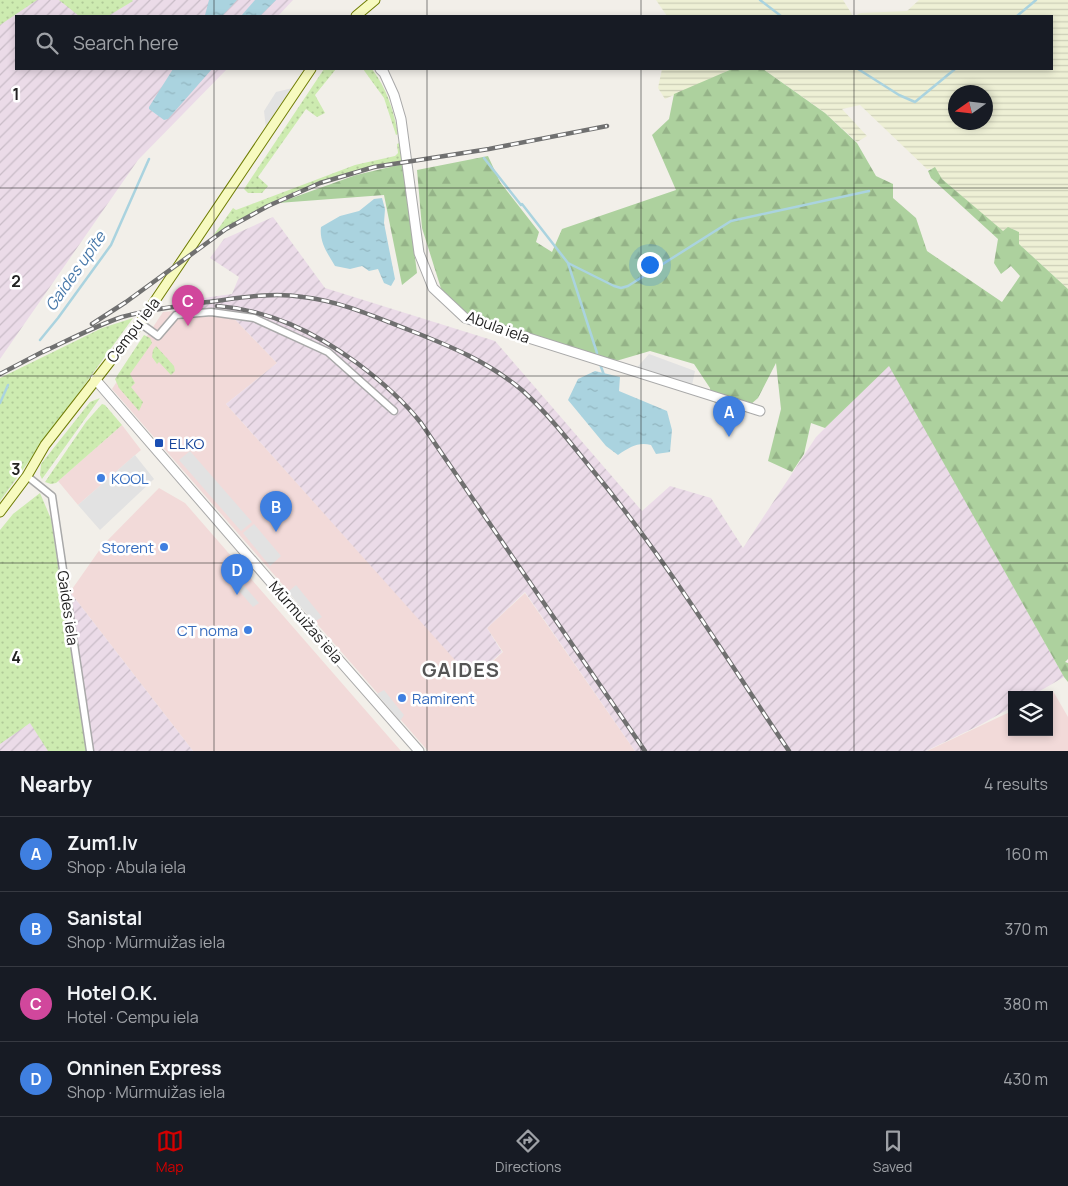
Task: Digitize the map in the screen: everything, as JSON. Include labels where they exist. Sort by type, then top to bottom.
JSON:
[{"type":"main road","points":[[357,15],[375,0]]},
{"type":"main road","name":"Cempu iela","points":[[0,512],[27,476],[45,445],[140,323],[310,70]]},
{"type":"street","name":"Abula iela","points":[[381,70],[394,95],[401,119],[419,253],[433,288],[465,318],[760,411]]},
{"type":"street","points":[[140,323],[158,336],[176,315],[211,312],[254,318],[328,352],[394,411]]},
{"type":"street","name":"Mūrmuižas iela","points":[[95,379],[419,751]]},
{"type":"street","name":"Gaides iela","points":[[27,476],[52,496],[90,751]]},
{"type":"shaded area","points":[[0,0],[293,0],[279,15],[15,15],[15,70],[226,70],[138,160],[0,359]]},
{"type":"shaded area","points":[[293,88],[266,128],[264,111],[276,92]]},
{"type":"shaded area","points":[[273,217],[325,288],[495,341],[642,511],[670,486],[711,498],[743,548],[816,437],[889,365],[1064,677],[1040,691],[1008,691],[1008,709],[926,751],[635,751],[525,592],[487,628],[502,652],[472,679],[226,404],[277,363],[225,309],[196,309],[196,299],[232,294],[239,277],[210,258],[224,239]]},
{"type":"shaded area","points":[[225,309],[277,363],[226,404],[473,679],[503,652],[487,628],[525,593],[635,751],[428,751],[112,389],[163,312]]},
{"type":"shaded area","points":[[649,354],[695,371],[691,390],[633,372]]},
{"type":"shaded area","points":[[122,425],[141,450],[78,505],[58,481]]},
{"type":"shaded area","points":[[190,451],[252,522],[241,531],[179,460]]},
{"type":"shaded area","points":[[135,455],[154,479],[100,530],[78,505]]},
{"type":"shaded area","points":[[159,488],[185,503],[401,751],[193,751],[70,592],[103,545]]},
{"type":"shaded area","points":[[254,524],[281,556],[270,566],[243,533]]},
{"type":"shaded area","points":[[231,571],[259,603],[253,607],[226,576]]},
{"type":"shaded area","points":[[296,585],[322,617],[314,622],[288,592]]},
{"type":"shaded area","points":[[70,592],[193,751],[0,751],[0,624]]},
{"type":"shaded area","points":[[384,690],[404,715],[400,721],[377,694]]},
{"type":"shaded area","points":[[1053,691],[1068,717],[1068,751],[927,751],[1008,713],[1008,736],[1053,736]]},
{"type":"green space","points":[[0,0],[37,0],[0,25]]},
{"type":"green space","points":[[59,0],[133,1],[110,15],[78,15]]},
{"type":"green space","points":[[656,0],[843,0],[852,15],[666,15]]},
{"type":"green space","points":[[919,0],[1068,0],[1068,289],[1019,244],[1019,232],[1010,228],[1002,231],[941,178],[934,168],[927,169],[860,105],[842,109],[867,136],[857,142],[824,112],[764,70],[1053,70],[1053,15],[856,15],[861,13],[907,11]]},
{"type":"green space","points":[[323,70],[335,70],[315,95],[325,113],[317,117],[306,109],[258,177],[268,186],[262,193],[248,193],[244,189]]},
{"type":"green space","points":[[364,70],[373,70],[386,92],[392,108],[398,134],[396,135],[384,98]]},
{"type":"green space","points":[[662,70],[730,70],[665,99],[658,88]]},
{"type":"green space","points":[[730,70],[764,70],[825,113],[857,143],[876,176],[893,184],[893,198],[916,218],[927,251],[1002,302],[1020,276],[1011,266],[1001,274],[994,263],[998,239],[931,178],[928,171],[935,167],[942,179],[1003,231],[1008,227],[1019,232],[1019,244],[1068,289],[1068,659],[1065,662],[1068,663],[1068,682],[889,366],[825,428],[811,423],[804,454],[792,472],[768,461],[781,409],[776,363],[758,398],[742,412],[711,401],[710,388],[694,364],[650,351],[616,361],[468,316],[444,298],[422,228],[417,170],[488,156],[500,182],[539,232],[536,242],[552,252],[562,229],[676,190],[652,135],[669,119],[674,94]]},
{"type":"green space","points":[[397,144],[401,144],[403,161],[352,172],[304,188],[258,209],[213,236],[233,208],[236,210],[355,165],[395,156],[398,153]]},
{"type":"green space","points":[[403,164],[417,273],[402,285],[384,195],[278,203],[356,175]]},
{"type":"green space","points":[[133,318],[0,501],[0,378],[102,328]]},
{"type":"green space","points":[[144,335],[150,338],[152,343],[130,374],[135,383],[131,387],[143,402],[139,411],[119,388],[115,379]]},
{"type":"green space","points":[[156,346],[174,366],[175,371],[171,375],[159,362],[157,364],[152,357]]},
{"type":"green space","points":[[100,398],[42,479],[40,475],[41,464],[90,402]]},
{"type":"green space","points":[[102,404],[122,425],[56,483],[45,482],[86,422]]},
{"type":"green space","points":[[40,493],[51,519],[86,751],[48,751],[30,723],[0,744],[0,530],[13,514]]},
{"type":"water","points":[[209,0],[237,0],[223,15],[205,15]]},
{"type":"water","points":[[255,0],[276,0],[261,15],[242,15]]},
{"type":"water","points":[[172,70],[211,70],[168,119],[164,120],[149,109]]},
{"type":"water","points":[[382,198],[385,209],[384,223],[395,279],[391,286],[384,283],[378,269],[369,271],[362,266],[350,269],[335,266],[321,238],[321,227],[340,216],[359,211],[374,199]]},
{"type":"water","points":[[595,371],[620,377],[619,391],[667,411],[672,430],[670,452],[656,454],[651,445],[642,444],[618,455],[606,446],[568,400],[578,379]]},
{"type":"waterway","points":[[760,0],[780,15]]},
{"type":"waterway","points":[[1018,15],[1036,0]]},
{"type":"waterway","points":[[860,70],[899,95],[915,102],[954,70]]},
{"type":"waterway","points":[[484,158],[521,205]]},
{"type":"waterway","name":"Gaides upīte","points":[[40,340],[111,245],[149,159]]},
{"type":"waterway","points":[[597,353],[568,263],[621,288],[628,286],[731,221],[869,191]]},
{"type":"waterway","points":[[522,204],[568,263]]},
{"type":"waterway","points":[[600,364],[604,375]]},
{"type":"waterway","name":"Gaides upīte","points":[[0,403],[8,385]]},
{"type":"railway","points":[[92,324],[126,302],[226,229],[268,206],[320,183],[374,167],[489,149],[607,126]]},
{"type":"railway","points":[[43,352],[82,333],[133,314],[232,299],[279,295],[317,299],[357,310],[439,342],[483,363],[497,371],[532,400],[558,428],[617,501],[693,606],[789,751]]},
{"type":"railway","points":[[217,306],[255,312],[308,332],[357,363],[399,398],[421,423],[645,751]]},
{"type":"railway","points":[[0,374],[48,349]]},
{"type":"place","name":"Hotel O.K.","points":[[188,326]]},
{"type":"place","name":"Zum1.lv","points":[[729,437]]},
{"type":"place","name":"ELKO","points":[[159,443]]},
{"type":"place","name":"KOOL","points":[[101,478]]},
{"type":"place","name":"Sanistal","points":[[276,532]]},
{"type":"place","name":"Storent","points":[[164,547]]},
{"type":"place","name":"Onninen Express","points":[[237,595]]},
{"type":"place","name":"CT noma","points":[[248,630]]},
{"type":"place","name":"Ramirent","points":[[402,698]]},
{"type":"district","name":"GAIDES","points":[[461,669]]}]
